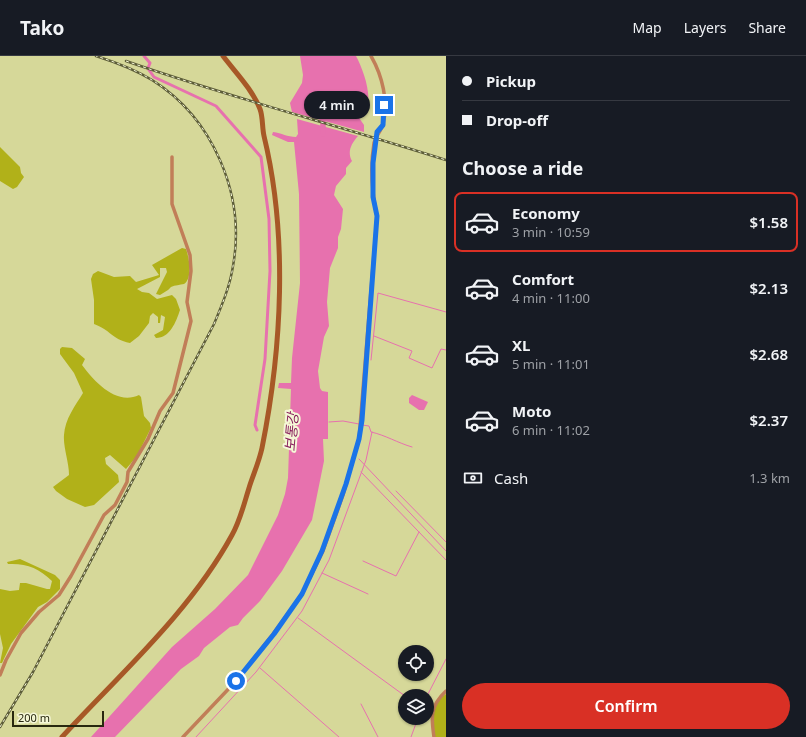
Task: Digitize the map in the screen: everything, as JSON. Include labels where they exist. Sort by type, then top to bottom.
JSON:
[{"type":"main road","points":[[62,737],[149,646],[212,567],[234,534],[262,449],[278,323],[279,252],[277,206],[272,169],[263,128],[261,111],[253,95],[223,56]]},
{"type":"street","points":[[183,737],[236,681],[274,634],[302,594],[322,551],[353,461],[362,420],[377,216],[373,197],[374,143],[377,132],[383,125],[384,95],[378,69],[371,56]]},
{"type":"street","points":[[0,675],[6,660],[21,633],[39,612],[59,595],[71,576],[104,514],[115,505],[127,482],[128,472],[148,439],[160,411],[173,393],[191,321],[187,302],[192,264],[188,247],[172,204],[172,157]]},
{"type":"street","points":[[434,737],[431,716],[437,702],[446,691]]},
{"type":"shaded area","points":[[0,147],[20,167],[21,173],[24,177],[17,187],[13,189],[0,181]]},
{"type":"shaded area","points":[[182,248],[186,249],[190,267],[189,277],[184,284],[171,287],[160,295],[156,294],[167,272],[166,268],[160,268],[160,277],[137,289],[142,292],[149,293],[157,299],[172,295],[176,299],[180,310],[169,332],[156,338],[154,335],[163,330],[165,317],[161,315],[160,323],[158,323],[158,317],[153,313],[150,316],[149,323],[139,336],[130,343],[115,337],[100,326],[94,324],[94,300],[91,279],[93,274],[98,271],[114,277],[130,276],[136,282],[159,275],[152,265]]},
{"type":"shaded area","points":[[62,347],[72,348],[85,359],[82,365],[99,384],[114,395],[130,398],[139,395],[141,397],[144,416],[150,423],[151,428],[137,456],[126,469],[110,455],[105,458],[106,464],[118,475],[119,482],[94,505],[85,507],[67,499],[53,487],[69,475],[64,444],[65,429],[71,413],[83,393],[74,373],[60,354],[60,349]]},
{"type":"shaded area","points":[[20,559],[55,575],[60,580],[60,589],[47,602],[38,607],[11,644],[2,663],[0,663],[3,648],[0,634],[0,589],[10,591],[19,590],[20,583],[26,583],[50,589],[52,581],[32,567],[21,564],[8,564],[7,562]]},
{"type":"shaded area","points":[[446,694],[446,737],[435,737],[434,713],[435,708],[441,698]]},
{"type":"water","points":[[300,56],[356,56],[362,68],[368,90],[368,104],[366,110],[357,115],[364,125],[364,132],[292,112],[290,103],[302,83],[303,75]]},
{"type":"water","points":[[297,119],[358,136],[350,148],[352,161],[346,168],[346,174],[336,186],[334,195],[343,209],[341,229],[338,237],[338,248],[330,268],[327,302],[329,326],[324,337],[318,371],[320,388],[322,391],[328,392],[328,439],[323,439],[324,461],[312,520],[282,571],[260,601],[238,625],[230,627],[204,648],[199,656],[181,669],[115,737],[91,737],[172,647],[215,609],[248,575],[278,515],[285,494],[288,478],[291,389],[278,388],[279,383],[291,383],[292,358],[300,283],[299,194],[294,142],[288,142],[272,135],[273,132],[296,137],[298,134]]},
{"type":"water","points":[[412,395],[428,402],[424,410],[419,410],[409,403],[409,398]]},
{"type":"waterway","points":[[144,56],[150,63],[148,68]]},
{"type":"waterway","points":[[149,70],[154,77],[216,106],[261,157],[269,219],[270,271],[265,359],[255,425],[257,430]]},
{"type":"waterway","name":"보통강","points":[[323,115],[323,134]]},
{"type":"waterway","points":[[371,360],[378,293],[446,312]]},
{"type":"waterway","points":[[374,336],[412,351],[409,358],[432,368],[441,349],[446,350]]},
{"type":"waterway","points":[[329,422],[343,421],[359,424]]},
{"type":"waterway","points":[[362,425],[369,426],[371,432],[412,447]]},
{"type":"waterway","points":[[196,737],[256,672],[302,611],[329,560],[366,460],[372,432]]},
{"type":"waterway","points":[[359,459],[446,551]]},
{"type":"waterway","points":[[361,472],[446,560]]},
{"type":"waterway","points":[[396,491],[446,542]]},
{"type":"waterway","points":[[363,561],[396,576],[419,532]]},
{"type":"waterway","points":[[322,573],[368,594]]},
{"type":"waterway","points":[[298,618],[398,691]]},
{"type":"waterway","points":[[431,689],[446,659]]},
{"type":"waterway","points":[[260,668],[339,737]]},
{"type":"waterway","points":[[361,704],[378,737]]},
{"type":"waterway","points":[[411,737],[415,725]]},
{"type":"railway","points":[[0,727],[33,672],[214,324],[223,303],[232,273],[236,239],[234,212],[229,186],[220,161],[208,137],[192,115],[174,96],[152,80],[138,72],[96,56]]},
{"type":"railway","points":[[126,61],[446,160]]},
{"type":"route","points":[[236,681],[292,609],[313,573],[343,495],[359,439],[362,420],[377,216],[373,197],[374,143],[377,132],[383,125],[384,105]]}]
